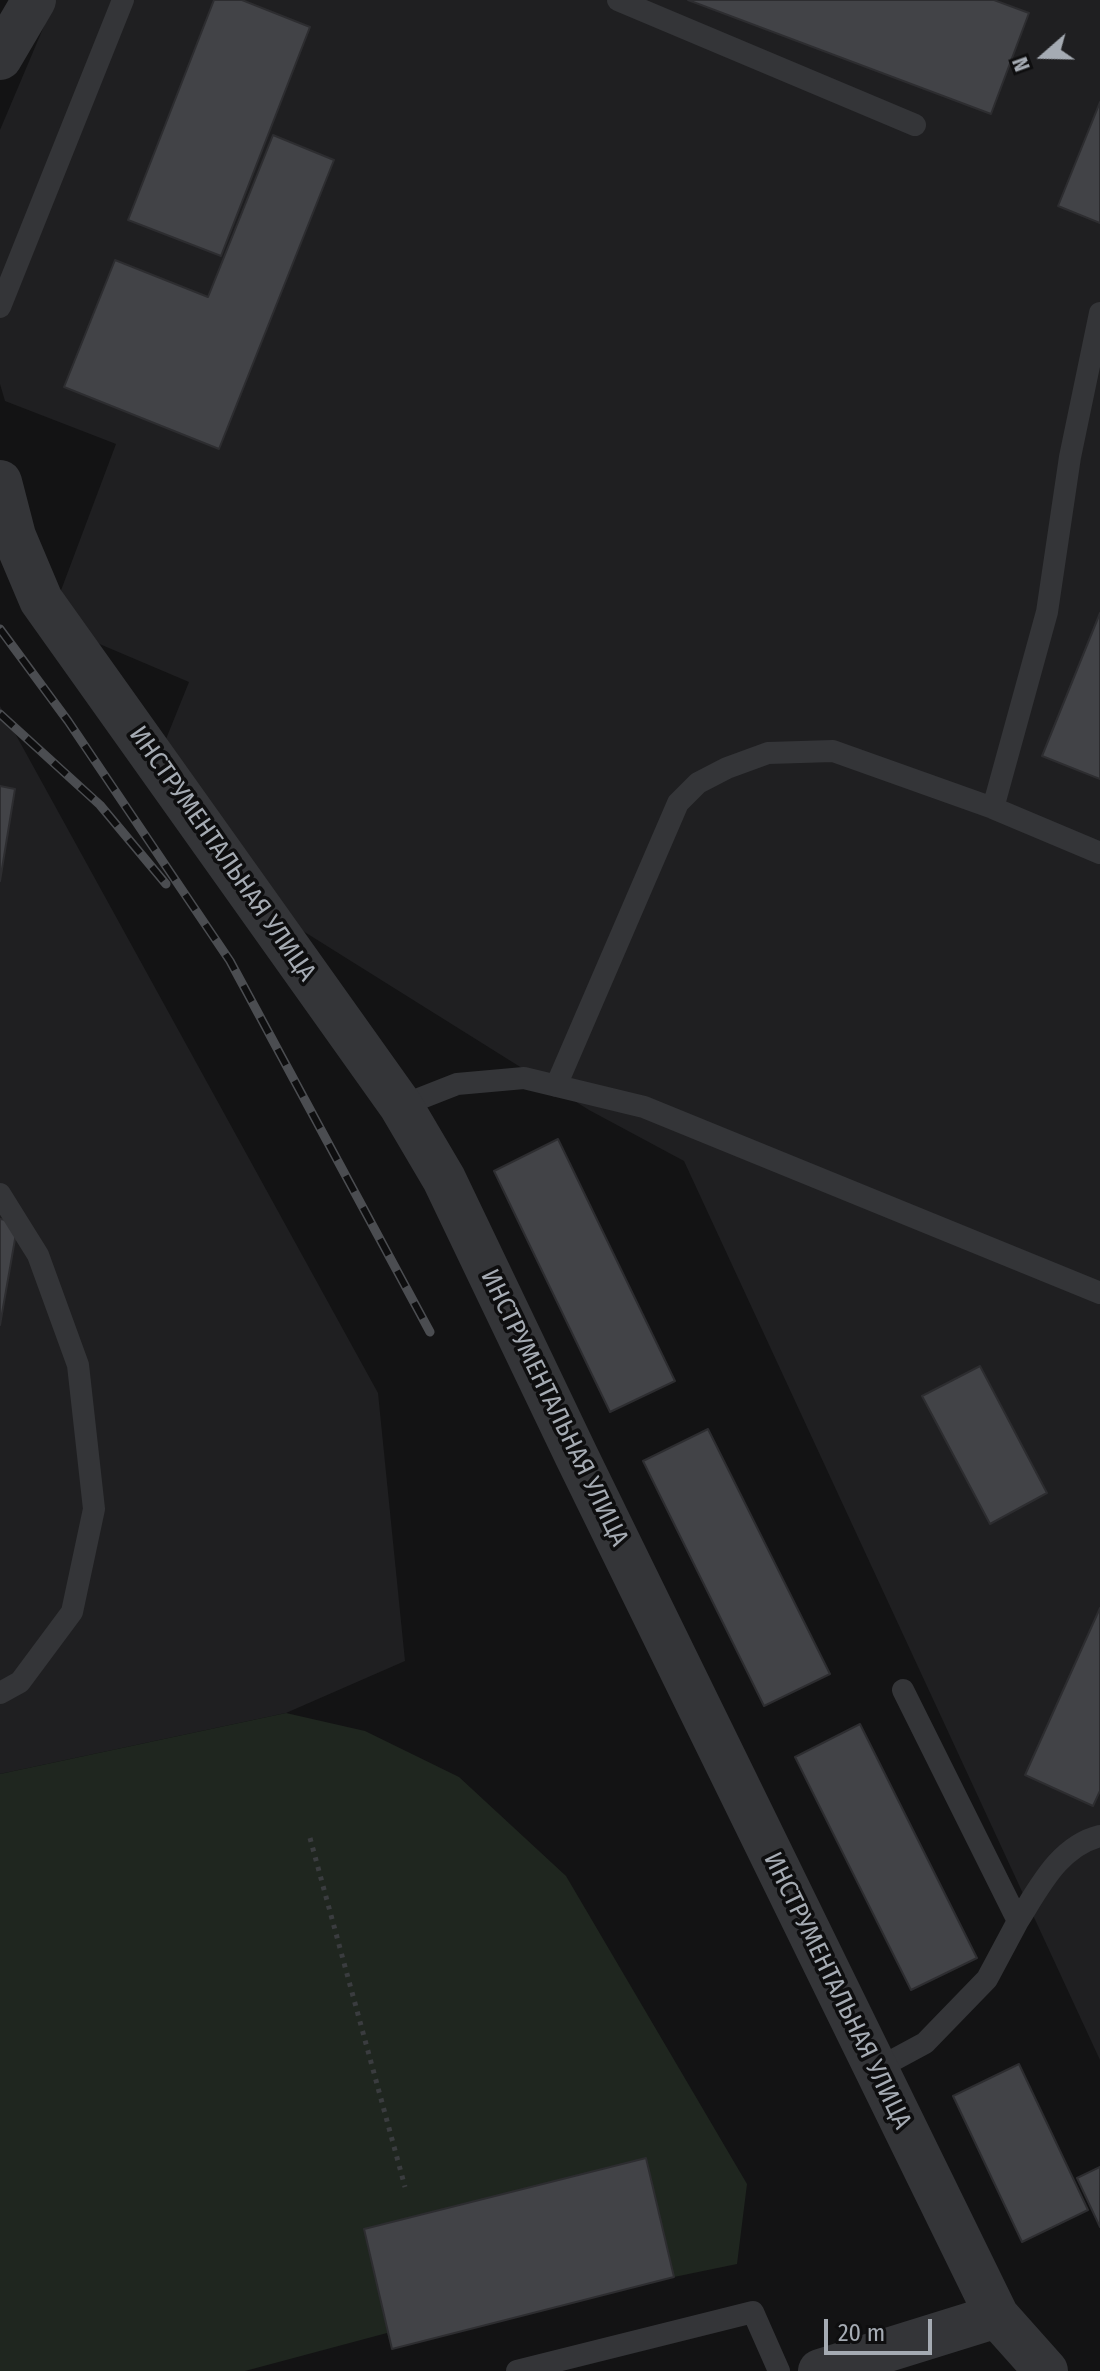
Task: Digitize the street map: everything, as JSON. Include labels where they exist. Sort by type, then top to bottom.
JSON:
[{"type":"street","points":[[0,58],[34,0]]},
{"type":"street","name":"ИНСТРУМЕНТАЛЬНАЯ УЛИЦА","points":[[0,482],[14,536],[41,600],[401,1106],[444,1179],[997,2316],[1046,2371]]},
{"type":"street","points":[[838,2369],[997,2316]]},
{"type":"lane","points":[[0,307],[123,0]]},
{"type":"lane","points":[[618,0],[915,125]]},
{"type":"lane","points":[[993,808],[1047,612],[1070,457],[1100,313]]},
{"type":"lane","points":[[556,1086],[678,803],[698,783],[727,768],[768,753],[833,751],[993,808],[1100,853]]},
{"type":"lane","points":[[401,1106],[457,1084],[524,1078],[644,1107],[1100,1293]]},
{"type":"lane","points":[[0,1194],[38,1255],[78,1365],[94,1509],[72,1612],[20,1682],[0,1693]]},
{"type":"lane","points":[[903,1690],[1018,1921]]},
{"type":"lane","points":[[875,2070],[925,2043],[987,1979],[1018,1921],[1057,1860],[1091,1838],[1100,1836]]},
{"type":"lane","points":[[517,2371],[753,2312],[779,2371]]},
{"type":"path","points":[[310,1838],[405,2187]]},
{"type":"shaded area","points":[[55,0],[1100,0],[1100,2060],[684,1161],[589,1110],[287,921],[164,744],[189,682],[83,637],[60,593],[116,444],[5,401],[0,384],[0,130]]},
{"type":"shaded area","points":[[0,706],[378,1393],[405,1661],[286,1713],[0,1774]]},
{"type":"shaded area","points":[[286,1713],[365,1731],[459,1777],[566,1876],[747,2184],[737,2264],[674,2277],[392,2349],[387,2333],[245,2371],[0,2371],[0,1774]]},
{"type":"building","points":[[214,0],[242,0],[310,27],[221,256],[128,220]]},
{"type":"building","points":[[688,0],[994,0],[1029,13],[991,114]]},
{"type":"building","points":[[1100,102],[1100,223],[1058,206]]},
{"type":"building","points":[[273,135],[334,160],[219,449],[64,387],[115,260],[208,297]]},
{"type":"building","points":[[1100,613],[1100,779],[1042,756]]},
{"type":"building","points":[[0,786],[15,789],[0,881]]},
{"type":"building","points":[[558,1139],[675,1381],[610,1412],[494,1171]]},
{"type":"building","points":[[0,1219],[18,1222],[0,1325]]},
{"type":"building","points":[[980,1366],[1047,1493],[990,1524],[922,1396]]},
{"type":"building","points":[[708,1429],[830,1674],[764,1706],[643,1461]]},
{"type":"building","points":[[1100,1608],[1100,1791],[1093,1806],[1025,1775]]},
{"type":"building","points":[[860,1724],[977,1958],[911,1990],[795,1757]]},
{"type":"building","points":[[1019,2064],[1088,2210],[1022,2242],[953,2096]]},
{"type":"building","points":[[646,2158],[674,2277],[392,2349],[364,2229]]},
{"type":"building","points":[[1100,2167],[1100,2227],[1077,2178]]},
{"type":"railway","points":[[0,629],[68,721],[230,961],[430,1332]]},
{"type":"railway","points":[[0,714],[100,805],[166,884]]}]
